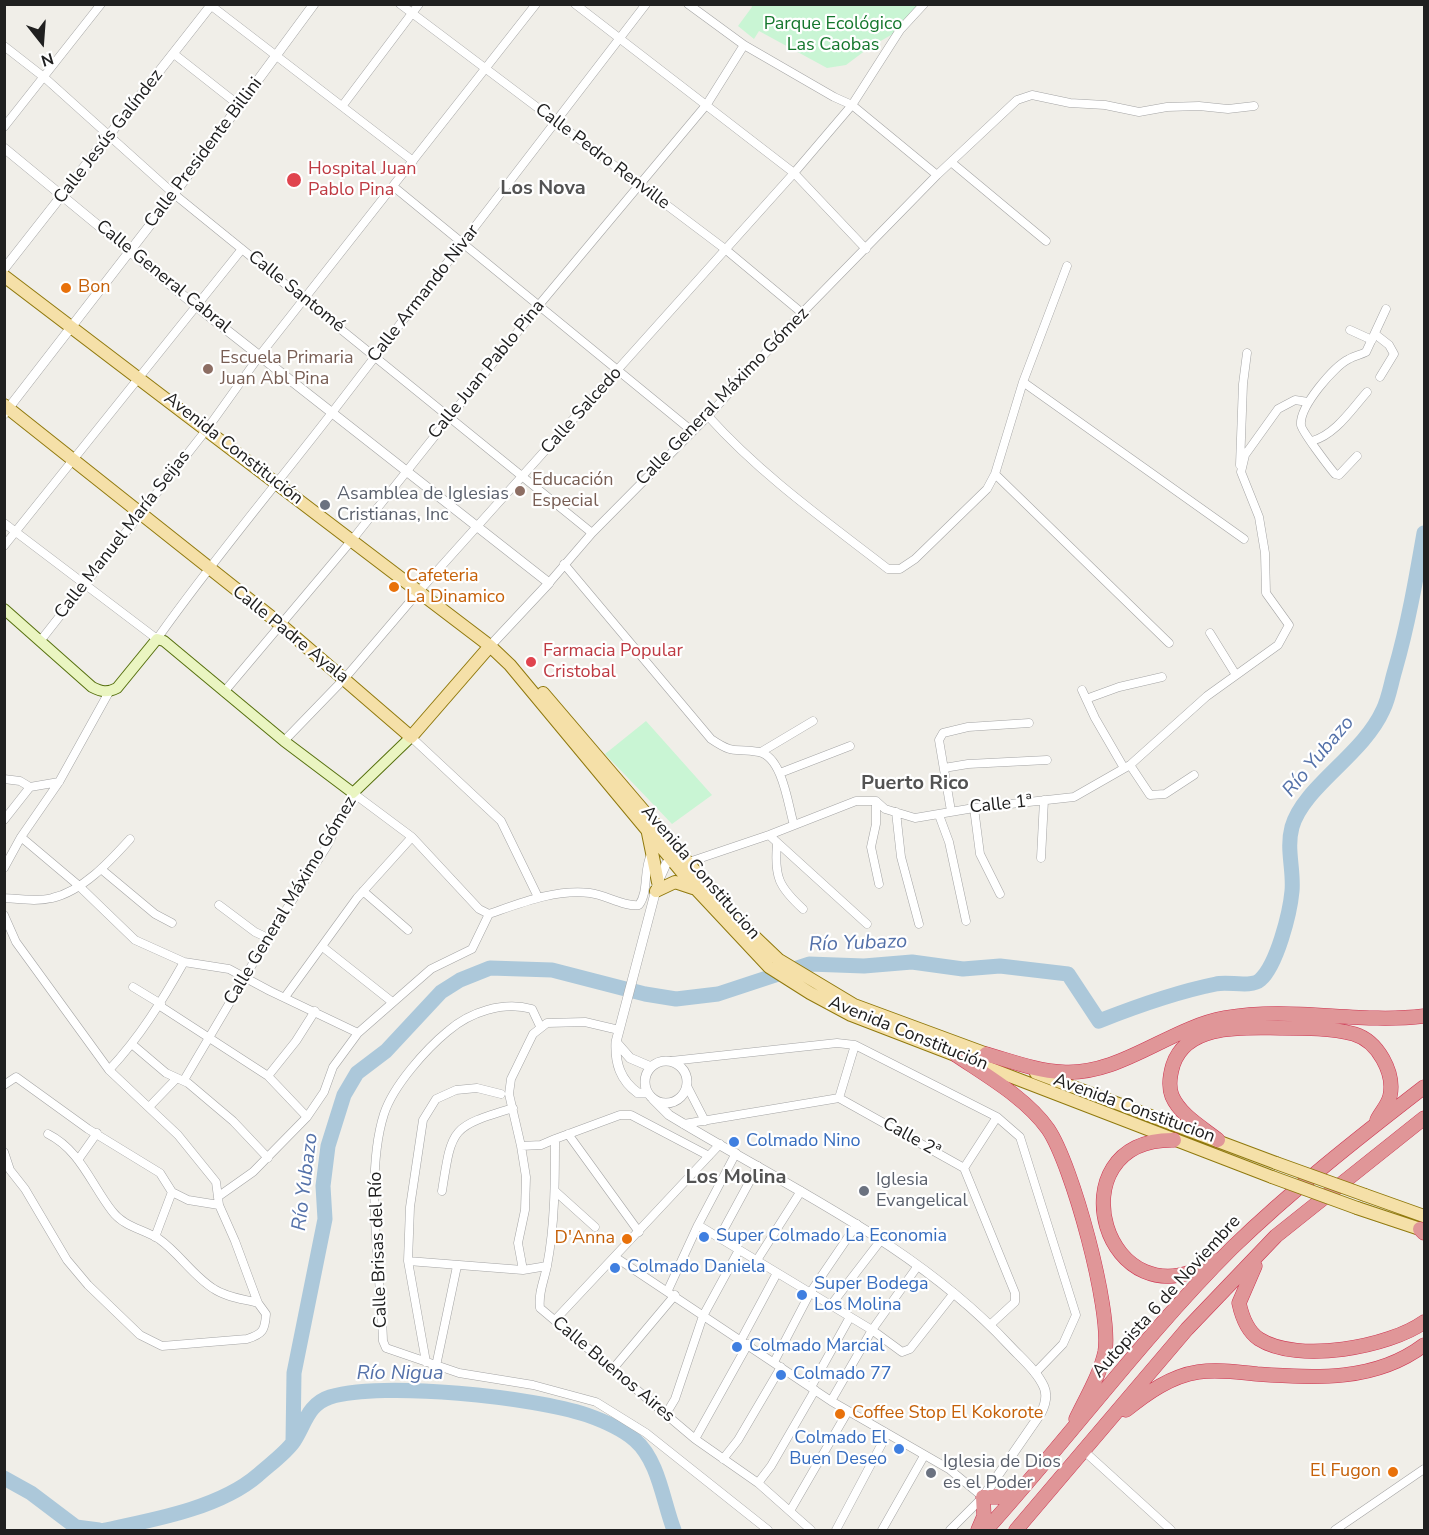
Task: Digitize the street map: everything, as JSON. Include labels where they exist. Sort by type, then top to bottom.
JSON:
[{"type":"highway","points":[[987,1054],[1035,1068],[1073,1071],[1104,1066],[1188,1028],[1224,1018],[1265,1013],[1399,1019],[1425,1016]]},
{"type":"highway","points":[[1218,1140],[1180,1109],[1172,1096],[1171,1072],[1180,1052],[1198,1037],[1233,1028],[1330,1029],[1357,1035],[1368,1042],[1384,1061],[1391,1088],[1389,1100],[1372,1127]]},
{"type":"highway","points":[[956,1055],[1016,1097],[1046,1127],[1065,1163],[1097,1274],[1104,1306],[1106,1333],[1105,1352],[1068,1437]]},
{"type":"highway","name":"Autopista 6 de Noviembre","points":[[986,1530],[1026,1487],[1149,1339],[1232,1249],[1291,1194],[1372,1127],[1425,1087]]},
{"type":"highway","name":"Autopista 6 de Noviembre","points":[[1016,1530],[1187,1329],[1276,1236],[1422,1121]]},
{"type":"highway","points":[[1174,1140],[1146,1142],[1120,1158],[1104,1188],[1102,1201],[1104,1225],[1112,1242],[1123,1256],[1137,1267],[1170,1277],[1192,1273],[1232,1249]]},
{"type":"highway","points":[[1276,1236],[1250,1273],[1239,1303],[1242,1317],[1258,1338],[1284,1348],[1324,1350],[1392,1339],[1425,1322]]},
{"type":"highway","points":[[1103,1428],[1143,1396],[1184,1376],[1198,1372],[1298,1377],[1361,1374],[1391,1366],[1425,1345]]},
{"type":"highway","points":[[978,1530],[984,1516],[983,1497],[1000,1497],[1026,1487]]},
{"type":"main road","name":"Avenida Constitución","points":[[4,276],[420,590],[510,665]]},
{"type":"main road","name":"Calle Padre Ayala","points":[[6,410],[280,624],[411,737]]},
{"type":"main road","points":[[4,609],[92,687],[109,692]]},
{"type":"main road","name":"Calle Armando Nivar","points":[[109,692],[117,688],[157,639]]},
{"type":"main road","points":[[157,639],[164,641],[284,741],[353,794]]},
{"type":"main road","name":"Calle General Máximo Gómez","points":[[353,794],[411,737],[489,646]]},
{"type":"main road","points":[[510,665],[648,832],[657,850],[656,889],[675,882],[696,889]]},
{"type":"main road","name":"Avenida Constitucion","points":[[510,665],[519,668],[537,687],[675,856],[689,862],[774,963],[853,1010],[987,1054],[1365,1195]]},
{"type":"main road","points":[[657,850],[675,856],[696,889],[774,963]]},
{"type":"main road","name":"Avenida Constitución","points":[[853,1010],[956,1055],[1174,1140],[1357,1208],[1424,1227]]},
{"type":"main road","name":"Avenida Constitución","points":[[1365,1195],[1424,1227]]},
{"type":"street","points":[[4,128],[101,4]]},
{"type":"street","name":"Calle Presidente Billini","points":[[6,410],[174,194],[314,4]]},
{"type":"street","name":"Calle Pedro Renville","points":[[400,4],[725,249],[802,313]]},
{"type":"street","points":[[343,105],[419,4]]},
{"type":"street","name":"Calle Manuel María Seijas","points":[[41,640],[207,429],[260,355],[536,4]]},
{"type":"street","points":[[576,4],[619,40],[794,173],[866,249]]},
{"type":"street","name":"Calle Armando Nivar","points":[[157,639],[207,568],[277,483],[646,4]]},
{"type":"street","points":[[688,4],[744,45],[852,105],[938,175]]},
{"type":"street","name":"Calle Salcedo","points":[[284,741],[345,678],[420,590],[794,173],[852,105],[900,30],[924,4]]},
{"type":"street","points":[[211,5],[413,161]]},
{"type":"street","name":"Calle Jesús Galíndez","points":[[4,269],[211,5]]},
{"type":"street","name":"Calle Juan Pablo Pina","points":[[224,692],[352,540],[539,305],[707,105],[744,45]]},
{"type":"street","name":"Calle Santomé","points":[[4,46],[111,135],[174,194],[592,533]]},
{"type":"street","points":[[174,54],[240,106]]},
{"type":"street","name":"Calle General Máximo Gómez","points":[[489,646],[549,583],[592,533],[708,416],[802,313],[951,162],[1017,100],[1032,95],[1070,103],[1105,105],[1138,112],[1167,107],[1199,106],[1227,109],[1254,106]]},
{"type":"street","name":"Calle General Cabral","points":[[4,148],[196,306],[333,411],[549,583]]},
{"type":"street","points":[[951,162],[1046,241]]},
{"type":"street","points":[[394,187],[692,431]]},
{"type":"street","points":[[4,546],[242,249]]},
{"type":"street","points":[[708,416],[748,458],[888,569],[900,569],[915,559],[987,489],[995,474],[1023,382],[1067,266]]},
{"type":"street","points":[[1357,456],[1337,475],[1300,423],[1308,402],[1348,359],[1366,352],[1386,309]]},
{"type":"street","points":[[1350,330],[1389,345],[1394,354],[1380,377]]},
{"type":"street","points":[[1241,472],[1240,429],[1247,352]]},
{"type":"street","points":[[1023,382],[1244,538]]},
{"type":"street","points":[[1312,441],[1323,438],[1331,431],[1367,392]]},
{"type":"street","points":[[1241,472],[1245,455],[1278,409],[1295,400],[1308,402]]},
{"type":"street","name":"Calle 1ª","points":[[876,801],[885,809],[915,818],[951,811],[1074,797],[1127,766],[1207,696],[1278,645],[1289,626],[1266,593],[1265,553],[1259,517],[1241,472]]},
{"type":"street","points":[[995,474],[1169,643]]},
{"type":"street","points":[[4,523],[157,639]]},
{"type":"street","points":[[564,564],[711,739],[727,749],[761,752],[813,721]]},
{"type":"street","points":[[1210,633],[1236,675]]},
{"type":"street","points":[[1086,699],[1119,687],[1161,677]]},
{"type":"street","points":[[1082,690],[1127,766],[1150,795],[1166,794],[1194,775]]},
{"type":"street","points":[[4,868],[21,837],[59,782],[109,692]]},
{"type":"street","points":[[951,811],[939,740],[943,733],[968,727],[1029,723]]},
{"type":"street","name":"Calle Padre Ayala","points":[[411,737],[501,820],[538,897]]},
{"type":"street","points":[[780,772],[850,746]]},
{"type":"street","points":[[761,752],[780,772],[794,825]]},
{"type":"street","points":[[944,768],[1047,760]]},
{"type":"street","points":[[4,779],[20,781],[30,787],[59,782]]},
{"type":"street","points":[[4,820],[30,787]]},
{"type":"street","points":[[353,794],[412,837],[479,909],[489,914]]},
{"type":"street","name":"Calle General Máximo Gómez","points":[[150,1106],[180,1080],[210,1038],[268,938],[327,846],[353,794]]},
{"type":"street","points":[[1041,858],[1044,800]]},
{"type":"street","points":[[689,862],[769,835],[856,801],[876,801],[876,824],[871,847],[879,884]]},
{"type":"street","points":[[974,808],[980,854],[1000,894]]},
{"type":"street","points":[[896,812],[901,857],[919,924]]},
{"type":"street","points":[[939,815],[949,842],[966,921]]},
{"type":"street","points":[[769,835],[867,924]]},
{"type":"street","points":[[21,837],[78,885],[135,940],[184,962],[229,969],[358,1033]]},
{"type":"street","points":[[285,997],[324,948],[363,891],[412,837]]},
{"type":"street","points":[[4,898],[52,898],[78,885],[101,869],[130,839]]},
{"type":"street","points":[[777,844],[776,875],[787,894],[803,909]]},
{"type":"street","points":[[219,1196],[268,1158],[307,1117],[324,1092],[333,1068],[358,1033],[431,969],[472,949],[489,914],[538,897],[577,892],[604,896],[632,906],[639,905],[643,899],[648,861],[657,850]]},
{"type":"street","points":[[675,856],[656,889],[616,1042],[615,1060],[624,1079],[638,1093],[669,1103],[677,1100],[687,1086]]},
{"type":"street","points":[[101,869],[155,914],[172,923]]},
{"type":"street","points":[[363,891],[408,930]]},
{"type":"street","points":[[219,905],[255,932],[268,938]]},
{"type":"street","points":[[4,1152],[10,1170],[25,1189],[67,1260],[88,1286],[140,1335],[162,1346],[247,1339],[261,1335],[266,1328],[266,1314],[258,1303],[219,1205],[216,1182],[178,1135],[150,1106],[109,1070],[27,959],[5,920]]},
{"type":"street","points":[[324,948],[392,1001]]},
{"type":"street","points":[[109,1070],[133,1045],[160,1005],[184,962]]},
{"type":"street","points":[[133,987],[268,1076],[307,1117]]},
{"type":"street","name":"Calle Brisas del Río","points":[[540,1026],[532,1009],[522,1006],[504,1007],[471,1015],[458,1023],[423,1054],[384,1112],[376,1158],[375,1187],[383,1341],[386,1348],[392,1352],[459,1373],[533,1385],[596,1402],[646,1433],[768,1530]]},
{"type":"street","points":[[268,1076],[296,1041],[315,1011]]},
{"type":"street","points":[[523,1270],[519,1243],[525,1210],[526,1177],[509,1094],[511,1079],[533,1034],[540,1026],[547,1023],[585,1022],[619,1030]]},
{"type":"street","points":[[616,1042],[630,1058],[651,1067]]},
{"type":"street","points":[[950,1530],[983,1497],[1034,1427],[1046,1402],[1045,1389],[1035,1373],[990,1325],[954,1293],[881,1240],[669,1115],[651,1096],[645,1085],[651,1067],[663,1061],[837,1042],[855,1045],[997,1118],[1020,1137],[1076,1315],[1063,1344],[1035,1373]]},
{"type":"street","points":[[133,1045],[233,1121],[268,1158]]},
{"type":"street","points":[[684,1125],[839,1098],[855,1045]]},
{"type":"street","points":[[671,1061],[684,1071],[687,1086],[705,1121]]},
{"type":"street","points":[[4,1086],[16,1077],[160,1173],[172,1192],[188,1200],[219,1205]]},
{"type":"street","points":[[426,1362],[408,1261],[410,1207],[423,1120],[436,1099],[456,1090],[477,1088],[501,1094]]},
{"type":"street","name":"Calle 2ª","points":[[839,1098],[964,1168]]},
{"type":"street","points":[[442,1191],[450,1145],[457,1131],[466,1124],[513,1108]]},
{"type":"street","points":[[520,1146],[541,1145],[620,1115],[631,1115],[709,1156]]},
{"type":"street","points":[[990,1325],[1015,1302],[1015,1293],[964,1168],[997,1118]]},
{"type":"street","points":[[78,1160],[97,1133]]},
{"type":"street","points":[[48,1134],[56,1138],[78,1160],[113,1213],[135,1229],[156,1237],[174,1250],[214,1290],[258,1303]]},
{"type":"street","points":[[568,1134],[639,1232]]},
{"type":"street","name":"Calle Buenos Aires","points":[[555,1139],[555,1191],[547,1266],[539,1297],[540,1308],[695,1439],[758,1484],[811,1530]]},
{"type":"street","points":[[555,1320],[720,1144]]},
{"type":"street","points":[[612,1370],[671,1293],[698,1225],[736,1153]]},
{"type":"street","points":[[719,1238],[759,1166]]},
{"type":"street","points":[[555,1191],[595,1227]]},
{"type":"street","points":[[757,1260],[801,1191]]},
{"type":"street","points":[[156,1237],[172,1192]]},
{"type":"street","points":[[723,1460],[738,1440],[810,1293],[857,1224]]},
{"type":"street","points":[[698,1225],[872,1330],[902,1352],[910,1349],[954,1293]]},
{"type":"street","points":[[831,1305],[881,1240]]},
{"type":"street","points":[[666,1414],[675,1399],[703,1316],[739,1250]]},
{"type":"street","points":[[615,1257],[831,1401],[949,1469],[983,1497]]},
{"type":"street","points":[[408,1261],[523,1270],[547,1266]]},
{"type":"street","points":[[436,1366],[457,1266]]},
{"type":"street","points":[[831,1401],[872,1330],[917,1267]]},
{"type":"street","points":[[695,1439],[745,1342],[777,1273]]},
{"type":"street","points":[[758,1484],[771,1466],[850,1317]]},
{"type":"street","points":[[790,1511],[848,1411]]},
{"type":"street","points":[[836,1530],[887,1434]]},
{"type":"street","points":[[1084,1451],[1171,1530]]},
{"type":"street","points":[[882,1530],[924,1456]]},
{"type":"street","points":[[1335,1530],[1425,1469]]},
{"type":"green space","name":"Parque Ecológico Las Caobas","points":[[751,5],[924,5],[900,30],[870,47],[846,65],[827,68],[759,31],[754,39],[738,26],[752,7]]},
{"type":"green space","points":[[646,721],[712,795],[672,824],[605,754]]},
{"type":"waterway","name":"Río Yubazo","points":[[293,1442],[294,1373],[325,1219],[323,1186],[328,1146],[344,1095],[357,1073],[386,1051],[441,992],[460,980],[490,968],[552,970],[645,994],[676,999],[718,994],[809,964],[864,966],[912,962],[963,969],[1000,966],[1068,974],[1099,1021],[1201,987],[1221,983],[1251,984],[1256,982],[1266,973],[1272,963],[1289,912],[1292,891],[1290,835],[1298,812],[1320,784],[1362,742],[1385,705],[1408,619],[1424,533]]},
{"type":"waterway","name":"Río Nigua","points":[[105,1530],[185,1511],[225,1496],[258,1475],[287,1450],[308,1415],[323,1400],[354,1392],[385,1391],[458,1393],[532,1402],[563,1408],[612,1425],[635,1440],[650,1459],[674,1530]]},
{"type":"waterway","name":"Río Nigua","points":[[4,1478],[31,1493],[76,1527],[99,1530]]},
{"type":"place","name":"Hospital Juan Pablo Pina","points":[[294,180]]},
{"type":"place","name":"Bon","points":[[66,288]]},
{"type":"place","name":"Escuela Primaria Juan Abl Pina","points":[[208,369]]},
{"type":"place","name":"Educación Especial","points":[[520,491]]},
{"type":"place","name":"Asamblea de Iglesias Cristianas, Inc","points":[[325,505]]},
{"type":"place","name":"Cafeteria La Dinamico","points":[[394,587]]},
{"type":"place","name":"Farmacia Popular Cristobal","points":[[531,662]]},
{"type":"place","name":"Colmado Nino","points":[[734,1142]]},
{"type":"place","name":"Iglesia Evangelical","points":[[864,1191]]},
{"type":"place","name":"Super Colmado La Economia","points":[[704,1237]]},
{"type":"place","name":"D'Anna","points":[[627,1239]]},
{"type":"place","name":"Colmado Daniela","points":[[615,1268]]},
{"type":"place","name":"Super Bodega Los Molina","points":[[802,1295]]},
{"type":"place","name":"Colmado Marcial","points":[[737,1347]]},
{"type":"place","name":"Colmado 77","points":[[781,1375]]},
{"type":"place","name":"Coffee Stop El Kokorote","points":[[840,1414]]},
{"type":"place","name":"Colmado El Buen Deseo","points":[[899,1449]]},
{"type":"place","name":"El Fugon","points":[[1393,1472]]},
{"type":"place","name":"Iglesia de Dios es el Poder","points":[[931,1473]]},
{"type":"district","name":"Los Nova","points":[[543,189]]},
{"type":"district","name":"Puerto Rico","points":[[915,784]]},
{"type":"district","name":"Los Molina","points":[[736,1178]]}]
